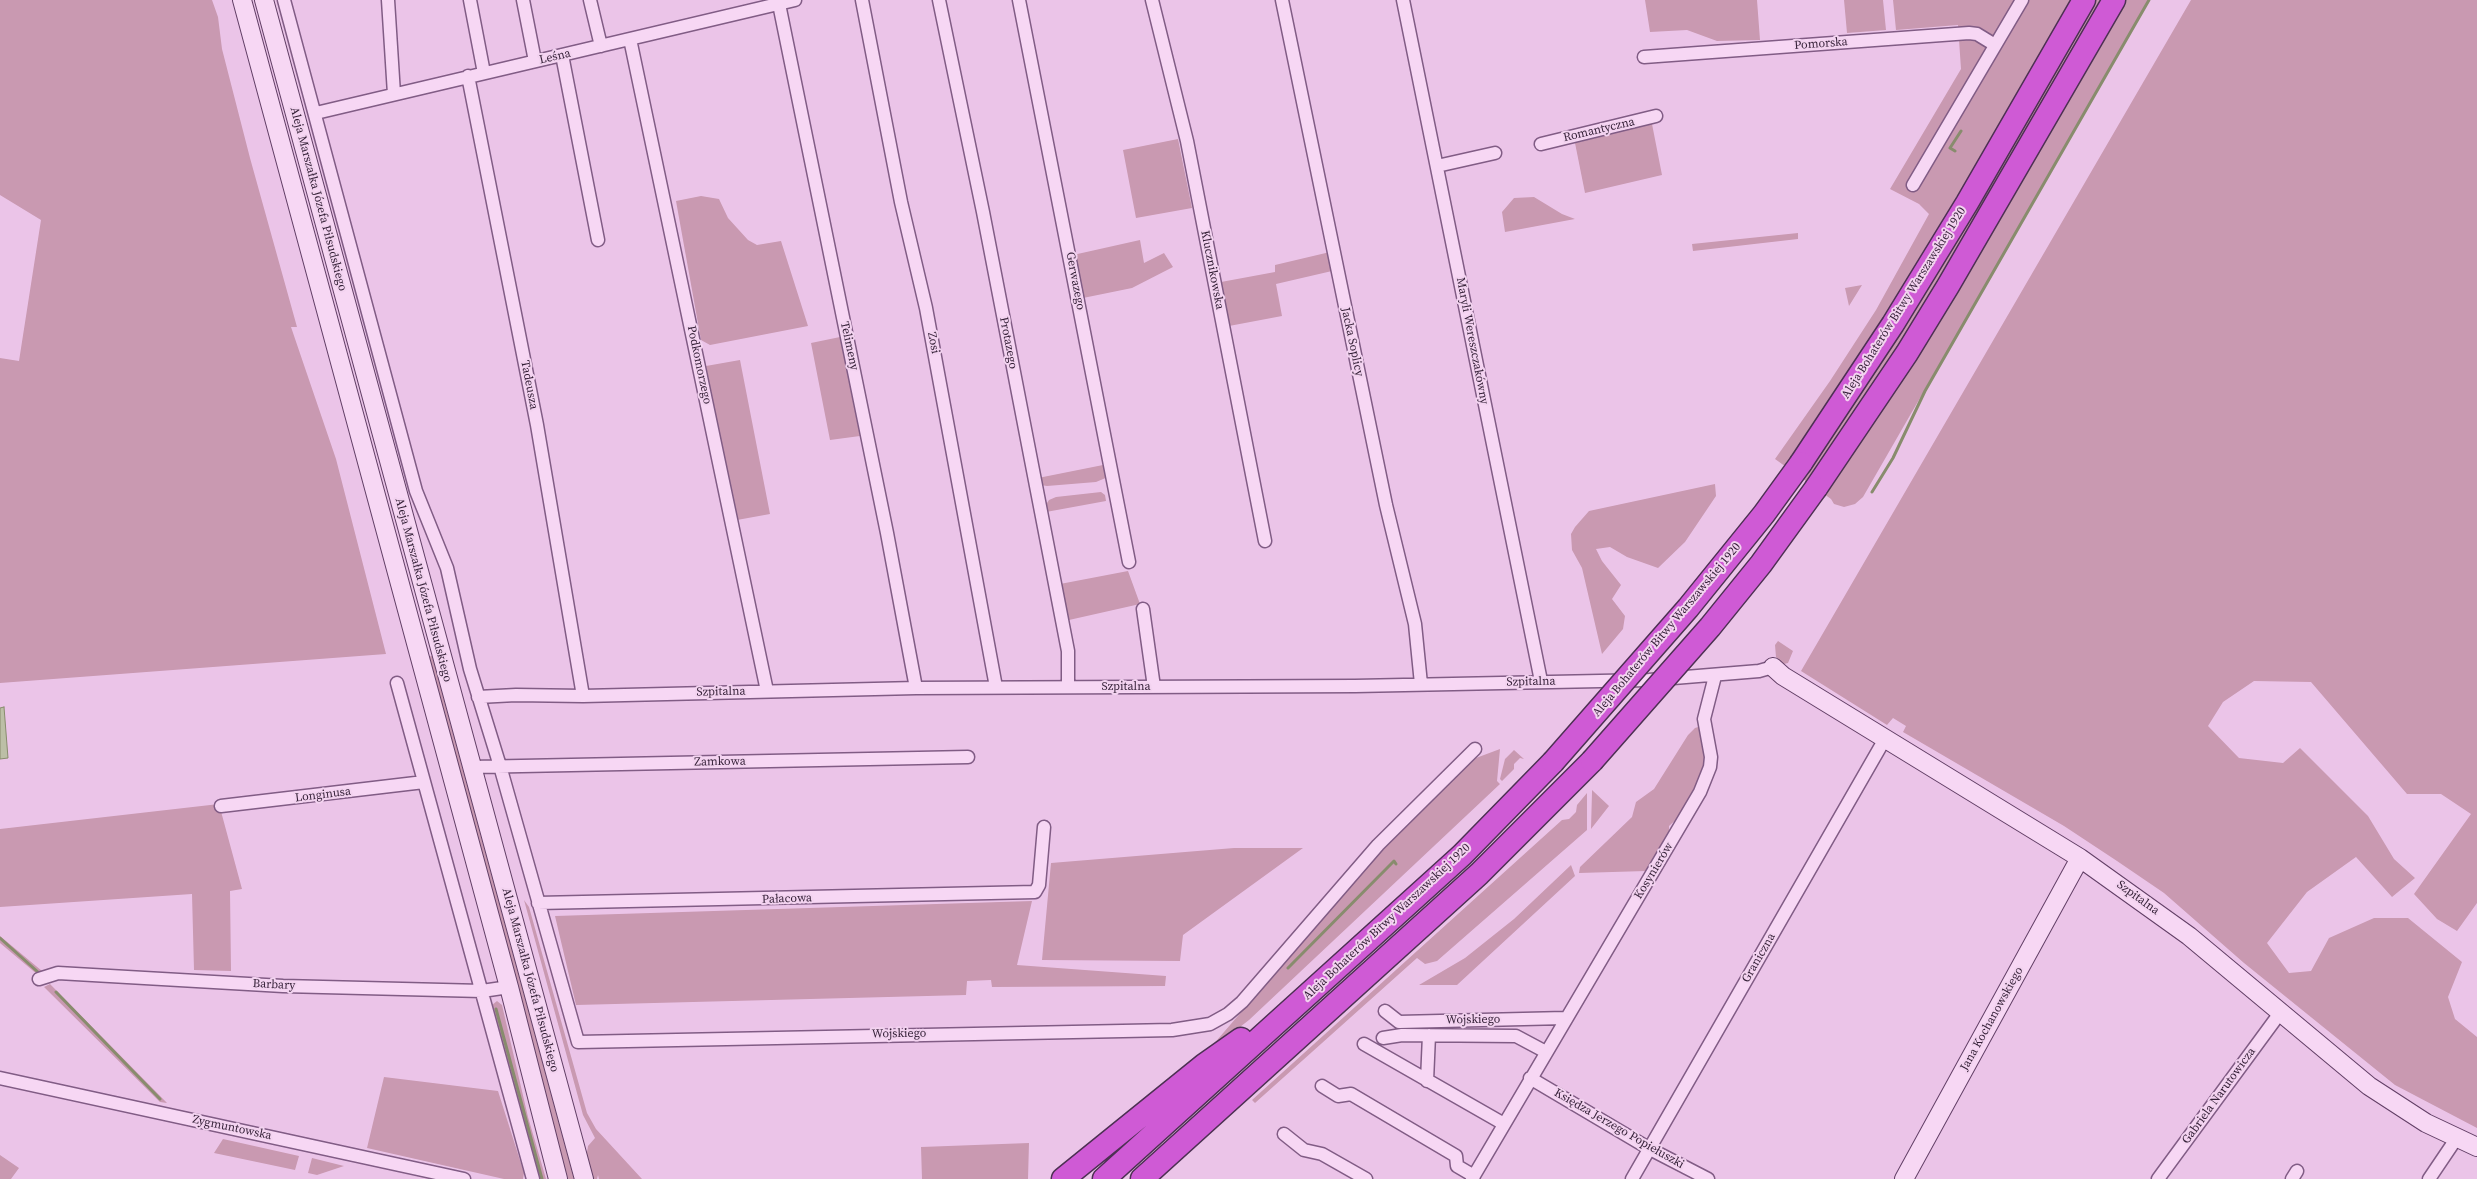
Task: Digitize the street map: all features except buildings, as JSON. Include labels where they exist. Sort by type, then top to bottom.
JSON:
[{"type":"highway","name":"Aleja Bohaterów Bitwy Warszawskiej 1920","points":[[1104,1179],[1320,985],[1462,854],[1553,762],[1688,608],[1801,463],[1908,300],[1967,203],[2084,0]]},
{"type":"highway","name":"Aleja Bohaterów Bitwy Warszawskiej 1920","points":[[1142,1179],[1479,874],[1592,761],[1716,620],[1761,564],[1816,488],[1907,353],[2114,0]]},
{"type":"highway","points":[[1063,1179],[1204,1065],[1320,985]]},
{"type":"main road","name":"Aleja Marszałka Józefa Piłsudskiego","points":[[242,0],[509,987],[558,1179]]},
{"type":"main road","name":"Aleja Marszałka Józefa Piłsudskiego","points":[[264,0],[584,1179]]},
{"type":"main road","name":"Szpitalna","points":[[1776,670],[2080,858],[2170,921],[2368,1086],[2409,1113],[2456,1139],[2477,1147]]},
{"type":"main road","name":"Jana Kochanowskiego","points":[[1904,1179],[2080,858]]},
{"type":"street","points":[[284,0],[316,113],[416,491],[447,568],[478,697],[500,766],[538,903]]},
{"type":"street","points":[[388,0],[394,94]]},
{"type":"street","points":[[470,0],[484,73]]},
{"type":"street","points":[[523,0],[535,61]]},
{"type":"street","points":[[590,0],[601,46]]},
{"type":"street","name":"Leśna","points":[[316,113],[630,39],[741,6],[779,4],[795,0]]},
{"type":"street","name":"Zosi","points":[[862,0],[901,202],[926,308],[996,687]]},
{"type":"street","name":"Protazego","points":[[939,0],[983,212],[1066,643],[1068,687]]},
{"type":"street","name":"Gerwazego","points":[[1019,0],[1129,562]]},
{"type":"street","name":"Klucznikowska","points":[[1152,0],[1187,141],[1265,541]]},
{"type":"street","name":"Jacka Soplicy","points":[[1282,0],[1386,505],[1415,624],[1421,684]]},
{"type":"street","name":"Maryli Wereszczakówny","points":[[1403,0],[1542,681]]},
{"type":"street","points":[[1913,185],[2022,0]]},
{"type":"street","name":"Telimeny","points":[[779,4],[887,533],[916,688]]},
{"type":"street","name":"Pomorska","points":[[1644,57],[1969,33],[1976,34],[1995,45]]},
{"type":"street","name":"Podkomorzego","points":[[630,39],[767,691]]},
{"type":"street","points":[[562,55],[598,240]]},
{"type":"street","name":"Tadeusza","points":[[468,76],[537,425],[583,696]]},
{"type":"street","name":"Romantyczna","points":[[1541,144],[1656,116]]},
{"type":"street","points":[[1436,166],[1495,154]]},
{"type":"street","points":[[1143,609],[1154,687]]},
{"type":"street","name":"Szpitalna","points":[[478,697],[516,694],[583,696],[916,688],[1154,687],[1649,680],[1776,670]]},
{"type":"street","name":"Kosynierów","points":[[1473,1177],[1706,780],[1711,757],[1704,719],[1715,676]]},
{"type":"street","points":[[397,683],[533,1179]]},
{"type":"street","name":"Graniczna","points":[[1632,1179],[1886,737]]},
{"type":"street","name":"Wojskiego","points":[[538,903],[578,1042],[1196,1028],[1219,1020],[1232,1011],[1378,846],[1476,749]]},
{"type":"street","name":"Zamkowa","points":[[472,767],[968,758]]},
{"type":"street","name":"Longinusa","points":[[221,806],[424,782]]},
{"type":"street","name":"Pałacowa","points":[[538,903],[1035,892],[1039,885],[1044,827]]},
{"type":"street","name":"Barbary","points":[[39,979],[58,973],[282,986],[482,990],[509,987]]},
{"type":"street","name":"Wojskiego","points":[[1385,1011],[1399,1022],[1565,1018]]},
{"type":"street","name":"Gabriela Narutowicza","points":[[2158,1179],[2280,1013]]},
{"type":"street","points":[[1428,1081],[1429,1036]]},
{"type":"street","points":[[1383,1038],[1516,1036],[1546,1052]]},
{"type":"street","points":[[1364,1044],[1504,1124]]},
{"type":"street","name":"Zygmuntowska","points":[[0,1078],[464,1179]]},
{"type":"street","name":"Księdza Jerzego Popiełuszki","points":[[1530,1078],[1650,1148],[1708,1179]]},
{"type":"street","points":[[1322,1086],[1338,1096],[1351,1094],[1456,1156],[1457,1166],[1473,1177]]},
{"type":"street","points":[[1284,1134],[1304,1150],[1322,1154],[1366,1179]]},
{"type":"street","points":[[2429,1179],[2456,1139]]},
{"type":"shaded area","points":[[0,0],[212,0],[218,17],[222,49],[250,158],[297,327],[291,327],[336,459],[386,654],[0,683],[0,358],[19,361],[41,220],[0,195]]},
{"type":"shaded area","points":[[1645,0],[1757,0],[1760,40],[1717,41],[1687,30],[1650,32]]},
{"type":"shaded area","points":[[1844,0],[1883,0],[1886,30],[1847,33]]},
{"type":"shaded area","points":[[1893,0],[2149,0],[1863,497],[1855,504],[1844,507],[1834,504],[1831,499],[1775,459],[1830,381],[1876,310],[1929,214],[1919,204],[1890,189],[1961,69],[1958,25],[1896,30]]},
{"type":"shaded area","points":[[2191,0],[2477,0],[2477,903],[2457,931],[2437,919],[2414,894],[2471,814],[2441,794],[2407,794],[2311,682],[2254,681],[2223,702],[2208,726],[2239,758],[2283,763],[2300,748],[2368,816],[2394,859],[2415,878],[2392,897],[2356,857],[2307,892],[2267,943],[2289,973],[2311,971],[2329,938],[2374,918],[2408,918],[2462,962],[2448,997],[2455,1019],[2477,1037],[2477,1128],[2395,1085],[2244,963],[2164,893],[2117,861],[2064,826],[1903,732],[1906,726],[1893,718],[1887,725],[1801,671]]},
{"type":"shaded area","points":[[1652,124],[1662,175],[1585,193],[1575,143]]},
{"type":"shaded area","points":[[1178,139],[1192,208],[1136,218],[1123,150]]},
{"type":"shaded area","points":[[701,196],[719,199],[728,218],[748,240],[757,245],[781,241],[808,326],[710,345],[701,340],[676,201]]},
{"type":"shaded area","points":[[1534,197],[1562,214],[1575,219],[1505,232],[1502,212],[1514,198]]},
{"type":"shaded area","points":[[1798,233],[1798,239],[1693,251],[1692,244]]},
{"type":"shaded area","points":[[1140,240],[1144,263],[1164,253],[1173,267],[1132,288],[1083,298],[1073,255]]},
{"type":"shaded area","points":[[1330,252],[1332,271],[1276,284],[1282,316],[1229,326],[1221,282],[1275,272],[1275,265]]},
{"type":"shaded area","points":[[1862,285],[1849,306],[1845,288]]},
{"type":"shaded area","points":[[840,337],[860,436],[830,440],[811,343]]},
{"type":"shaded area","points":[[740,360],[770,514],[737,520],[706,366]]},
{"type":"shaded area","points":[[1108,464],[1108,477],[1096,482],[1047,486],[1041,485],[1038,478]]},
{"type":"shaded area","points":[[1715,484],[1716,496],[1685,542],[1658,568],[1627,557],[1610,547],[1596,549],[1602,561],[1621,585],[1612,599],[1625,616],[1623,629],[1602,654],[1582,568],[1572,550],[1571,534],[1575,527],[1589,511]]},
{"type":"shaded area","points":[[1101,492],[1105,495],[1106,501],[1046,512],[1045,506],[1049,500],[1056,497]]},
{"type":"shaded area","points":[[1128,571],[1140,604],[1069,620],[1060,584]]},
{"type":"shaded area","points":[[1778,641],[1793,651],[1788,663],[1784,664],[1776,657],[1775,645]]},
{"type":"shaded area","points":[[432,656],[574,1179],[568,1179],[426,657]]},
{"type":"shaded area","points":[[4,707],[8,758],[0,759],[0,708]]},
{"type":"shaded area","points":[[1701,726],[1706,763],[1701,779],[1680,816],[1669,826],[1669,831],[1646,871],[1579,873],[1580,867],[1632,817],[1636,802],[1654,789],[1688,735],[1695,728]]},
{"type":"shaded area","points":[[1500,749],[1497,781],[1500,784],[1249,1020],[1205,1054],[1370,863],[1458,772],[1476,758]]},
{"type":"shaded area","points":[[1514,750],[1524,759],[1520,758],[1514,764],[1514,769],[1502,781],[1500,779],[1505,759]]},
{"type":"shaded area","points":[[1592,790],[1609,806],[1591,829],[1592,792]]},
{"type":"shaded area","points":[[1587,793],[1587,830],[1437,961],[1425,964],[1417,958],[1255,1103],[1252,1100],[1562,820],[1569,819],[1576,812],[1577,805]]},
{"type":"shaded area","points":[[219,804],[242,889],[230,891],[231,971],[194,970],[192,894],[0,907],[0,829]]},
{"type":"shaded area","points":[[1234,848],[1303,848],[1183,935],[1180,961],[1042,960],[1051,863]]},
{"type":"shaded area","points":[[1571,865],[1575,876],[1457,985],[1419,985],[1465,958],[1514,919]]},
{"type":"shaded area","points":[[524,900],[529,907],[587,1113],[596,1129],[642,1179],[599,1179],[598,1175],[597,1179],[593,1179],[586,1158],[588,1146],[595,1138],[583,1115]]},
{"type":"shaded area","points":[[1032,901],[1017,965],[1166,976],[1165,986],[992,987],[991,980],[967,981],[966,995],[576,1005],[555,916]]},
{"type":"shaded area","points":[[0,936],[42,971],[38,975],[0,943]]},
{"type":"shaded area","points":[[50,984],[167,1103],[160,1102],[44,987]]},
{"type":"shaded area","points":[[497,1001],[502,1005],[528,1117],[546,1179],[538,1179],[492,1005]]},
{"type":"shaded area","points":[[384,1077],[498,1091],[524,1173],[523,1179],[504,1179],[367,1148]]},
{"type":"shaded area","points":[[223,1139],[299,1156],[295,1170],[214,1153]]},
{"type":"shaded area","points":[[1029,1143],[1028,1179],[922,1179],[921,1147]]},
{"type":"shaded area","points":[[0,1155],[19,1168],[11,1179],[0,1179]]},
{"type":"shaded area","points":[[312,1158],[344,1166],[317,1175],[308,1173]]},
{"type":"waterway","points":[[1872,492],[1893,458],[1925,391],[2149,0]]},
{"type":"waterway","points":[[1955,151],[1950,148],[1961,131]]},
{"type":"waterway","points":[[1288,968],[1394,861],[1396,864]]},
{"type":"waterway","points":[[0,938],[39,973]]},
{"type":"waterway","points":[[56,992],[160,1099]]},
{"type":"waterway","points":[[496,1009],[542,1179]]}]
